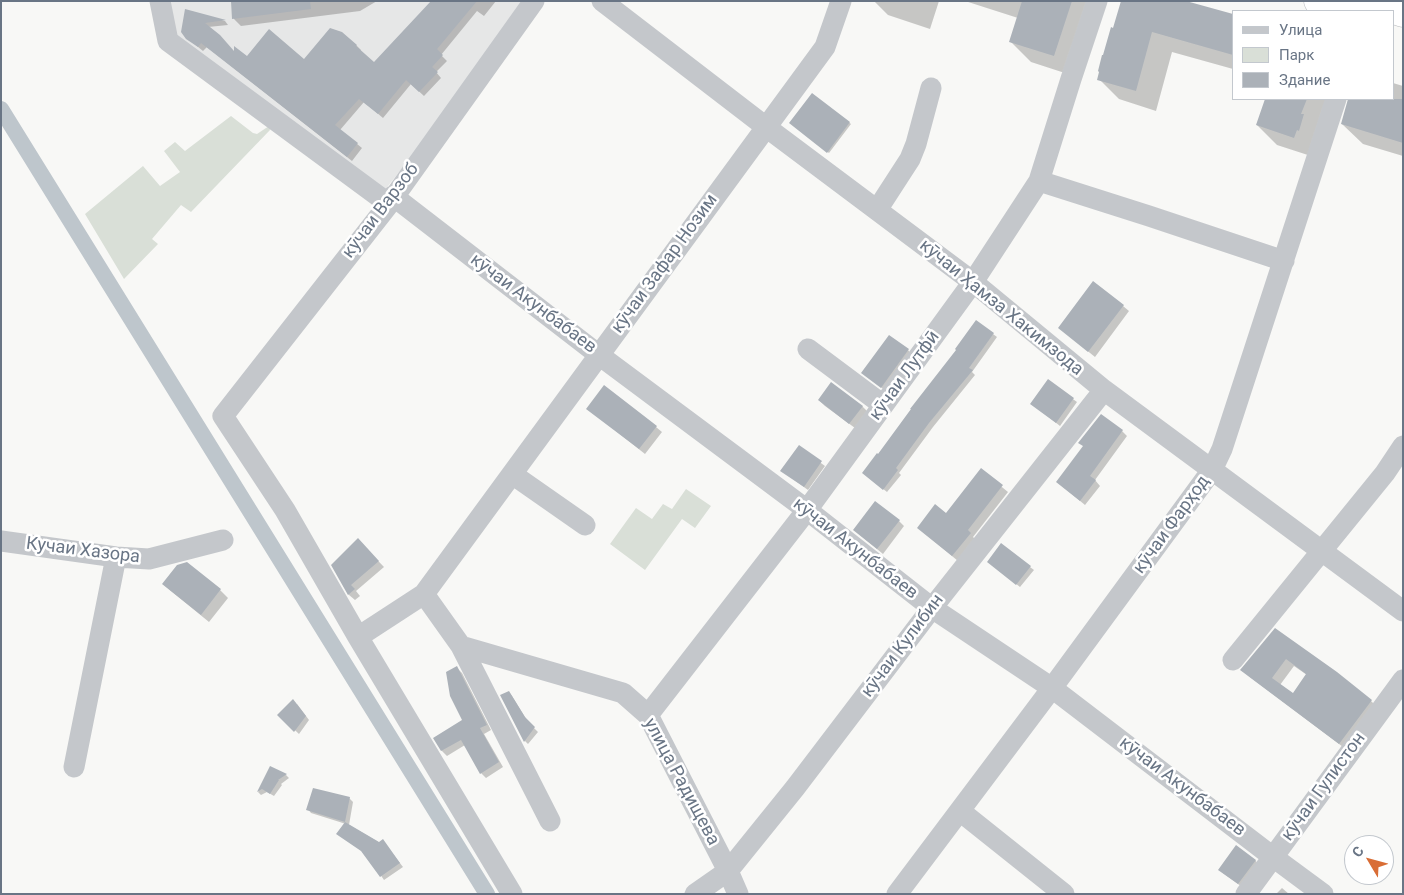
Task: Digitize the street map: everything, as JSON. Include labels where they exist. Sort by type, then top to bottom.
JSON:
[{"type":"highway","points":[[1318,1],[1347,10]]},
{"type":"highway","points":[[1367,1],[1403,13]]},
{"type":"street","name":"кӯчаи Акунбабаев","points":[[160,1],[168,41],[391,200],[807,510],[932,608],[1052,688],[1323,894]]},
{"type":"street","name":"кӯчаи Варзоб","points":[[358,637],[285,510],[223,416],[391,200],[534,1]]},
{"type":"street","name":"кӯчаи Ҳамза Хакимзода","points":[[602,1],[973,282],[1104,390],[1403,611]]},
{"type":"street","name":"кӯчаи Зафар Нозим","points":[[424,594],[825,47],[841,1]]},
{"type":"street","name":"кӯчаи Лутфӣ","points":[[648,715],[807,510],[973,282],[1039,181],[1097,1]]},
{"type":"street","points":[[877,210],[910,159],[931,88]]},
{"type":"street","name":"кӯчаи Фарҳод","points":[[897,894],[1052,688],[1212,470],[1222,449],[1336,100]]},
{"type":"street","points":[[1039,181],[1284,261]]},
{"type":"street","points":[[808,349],[883,405]]},
{"type":"street","name":"кӯчаи Кулибин","points":[[695,894],[728,871],[795,788],[932,608],[1104,390]]},
{"type":"street","points":[[1233,660],[1385,473],[1403,446]]},
{"type":"street","points":[[512,474],[585,524]]},
{"type":"street","name":"Кучаи Хазора","points":[[1,541],[116,557],[149,559],[222,540]]},
{"type":"street","points":[[74,767],[116,557]]},
{"type":"street","points":[[512,894],[358,637],[424,594],[461,646],[550,821]]},
{"type":"street","name":"улица Радищева","points":[[461,646],[623,693],[648,715],[738,894]]},
{"type":"street","name":"кӯчаи Гулистон","points":[[1246,894],[1403,680]]},
{"type":"street","points":[[960,810],[1064,894]]},
{"type":"shaded area","points":[[170,1],[533,1],[381,195],[171,34]]},
{"type":"green space","points":[[231,116],[253,133],[257,134],[269,126],[270,130],[191,212],[181,205],[152,239],[158,244],[124,279],[85,214],[143,166],[160,186],[180,172],[164,151],[175,142],[185,151]]},
{"type":"green space","points":[[686,489],[711,506],[695,528],[682,519],[645,570],[610,544],[636,508],[652,519],[663,504],[672,509]]},
{"type":"building","points":[[231,1],[310,1],[311,9],[232,19]]},
{"type":"building","points":[[431,1],[477,1],[437,49],[443,55],[432,67],[438,72],[419,92],[406,80],[378,114],[359,99],[335,125],[358,143],[347,157],[201,43],[198,47],[186,39],[181,32],[185,9],[226,20],[205,23],[220,35],[234,51],[234,46],[247,56],[269,29],[304,59],[330,28],[342,32],[374,62]]},
{"type":"building","points":[[1022,1],[1072,1],[1054,56],[1009,42]]},
{"type":"building","points":[[1121,1],[1186,1],[1232,14],[1232,55],[1152,32],[1136,91],[1097,80],[1102,55],[1111,27],[1113,28]]},
{"type":"building","points":[[812,93],[850,122],[827,153],[789,123]]},
{"type":"building","points":[[1403,99],[1403,143],[1341,124],[1348,100]]},
{"type":"building","points":[[1265,100],[1307,100],[1301,114],[1304,114],[1299,131],[1297,130],[1294,138],[1256,125]]},
{"type":"building","points":[[1093,281],[1124,305],[1088,352],[1058,328]]},
{"type":"building","points":[[976,320],[994,333],[969,368],[973,370],[929,423],[896,468],[898,470],[883,490],[862,473],[956,350]]},
{"type":"building","points":[[889,335],[909,349],[881,388],[861,373]]},
{"type":"building","points":[[1048,379],[1074,398],[1056,423],[1030,404]]},
{"type":"building","points":[[831,382],[863,406],[849,424],[818,400]]},
{"type":"building","points":[[604,385],[657,426],[639,449],[586,409]]},
{"type":"building","points":[[1101,414],[1123,430],[1090,476],[1096,480],[1080,501],[1056,482],[1083,446],[1078,443]]},
{"type":"building","points":[[799,445],[822,461],[804,487],[780,471]]},
{"type":"building","points":[[981,468],[1003,485],[968,530],[971,533],[952,556],[917,528],[935,504],[946,513]]},
{"type":"building","points":[[875,501],[900,520],[877,549],[853,530]]},
{"type":"building","points":[[358,538],[379,561],[351,585],[355,589],[348,595],[331,565]]},
{"type":"building","points":[[1001,543],[1031,566],[1016,585],[987,562]]},
{"type":"building","points":[[187,562],[221,589],[201,615],[162,584],[177,565]]},
{"type":"building","points":[[1275,628],[1337,672],[1372,700],[1339,744],[1240,670]],"holes":[[[1286,659],[1306,674],[1293,693],[1272,678]]]},
{"type":"building","points":[[457,666],[487,725],[480,728],[499,762],[480,774],[461,740],[441,751],[433,738],[462,720],[450,696],[446,672]]},
{"type":"building","points":[[509,691],[525,717],[535,727],[524,742],[500,695]]},
{"type":"building","points":[[293,699],[306,716],[294,732],[277,715]]},
{"type":"building","points":[[270,766],[287,774],[278,780],[270,794],[262,789],[257,792]]},
{"type":"building","points":[[313,788],[350,797],[345,822],[306,810]]},
{"type":"building","points":[[345,822],[379,842],[383,839],[400,863],[380,877],[361,851],[336,834]]},
{"type":"building","points":[[1236,845],[1256,860],[1238,884],[1218,870]]},
{"type":"waterway","points":[[1,109],[487,894]]}]
